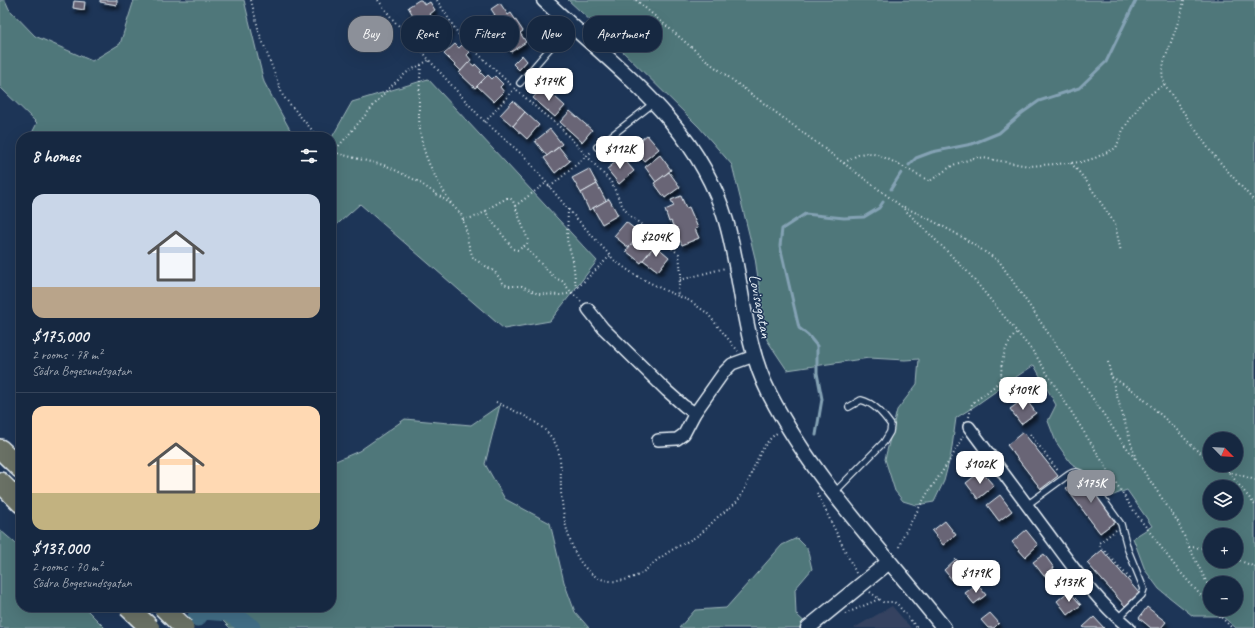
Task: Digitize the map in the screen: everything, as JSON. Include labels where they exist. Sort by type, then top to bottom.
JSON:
[{"type":"highway","points":[[0,449],[16,464]]},
{"type":"highway","points":[[0,482],[16,498]]},
{"type":"highway","points":[[133,612],[150,628]]},
{"type":"highway","points":[[168,612],[184,628]]},
{"type":"street","name":"Lovisagatan","points":[[544,0],[561,16]]},
{"type":"street","name":"Lovisagatan","points":[[575,29],[655,102],[680,132],[705,171],[724,215],[736,267],[749,358],[769,392],[787,428],[808,459],[889,562],[944,628]]},
{"type":"street","points":[[588,309],[603,328],[668,391],[684,406],[696,413]]},
{"type":"street","points":[[658,440],[677,439],[684,434],[696,413],[724,372],[732,364],[749,358]]},
{"type":"street","points":[[969,427],[1083,580],[1118,619],[1129,628]]},
{"type":"street","points":[[808,628],[889,562]]},
{"type":"lane","points":[[520,82],[546,52]]},
{"type":"lane","points":[[597,147],[655,102]]},
{"type":"lane","points":[[834,493],[884,442],[890,432],[891,424],[882,413],[867,401],[861,400],[849,406]]},
{"type":"lane","points":[[1027,504],[1074,471],[1080,472],[1087,477],[1121,525],[1128,550],[1144,589],[1143,593],[1118,619]]},
{"type":"path","points":[[251,0],[259,32],[283,96],[314,132]]},
{"type":"path","points":[[378,0],[394,21],[417,44],[429,60],[485,122],[526,158],[568,209],[610,256],[635,275],[690,301],[707,313],[740,353],[749,358]]},
{"type":"path","points":[[437,0],[459,35],[514,88],[559,126],[611,182],[623,207],[629,215],[679,254],[681,274],[677,296]]},
{"type":"path","points":[[636,0],[711,64],[901,206],[966,270],[1035,354],[1131,507],[1175,566],[1203,598]]},
{"type":"path","points":[[1184,0],[1182,11],[1164,62],[1162,75],[1164,84],[1210,152],[1255,202]]},
{"type":"path","points":[[336,150],[387,90],[406,73],[429,60]]},
{"type":"path","points":[[421,65],[418,116],[424,152],[435,178],[452,204],[461,214],[473,258],[494,272],[504,284],[509,286],[522,286],[538,294],[560,295],[572,293],[610,256]]},
{"type":"path","points":[[485,122],[520,82]]},
{"type":"path","points":[[844,163],[854,156],[867,153],[885,158],[930,180],[954,165],[978,157],[1029,166],[1082,162],[1095,158],[1116,148],[1123,130],[1143,100],[1164,84]]},
{"type":"path","points":[[550,187],[597,147]]},
{"type":"path","points":[[336,153],[387,166],[417,181],[452,204]]},
{"type":"path","points":[[1071,163],[1085,180],[1115,224],[1121,252]]},
{"type":"path","points":[[515,206],[546,183]]},
{"type":"path","points":[[463,220],[478,216],[489,208],[507,198],[510,198],[513,201],[528,240],[527,244],[518,250],[513,249],[488,216],[486,211]]},
{"type":"path","points":[[901,206],[957,234],[999,261],[1120,440],[1136,460],[1178,522],[1204,576]]},
{"type":"path","points":[[568,209],[567,240],[572,260],[576,288]]},
{"type":"path","points":[[524,246],[555,278],[562,281],[588,309]]},
{"type":"path","points":[[680,280],[723,268],[730,269],[736,267]]},
{"type":"path","points":[[899,547],[903,536],[927,494],[952,457],[960,439],[969,427],[972,404],[997,383],[1000,378],[1005,350],[1017,332]]},
{"type":"path","points":[[1108,362],[1136,460]]},
{"type":"path","points":[[1111,376],[1137,393],[1175,428],[1195,449],[1203,454]]},
{"type":"path","points":[[496,402],[537,424],[552,438],[558,450],[564,519],[574,552],[579,562],[592,576],[609,581],[635,577],[667,552],[709,528],[741,496],[764,448],[773,436],[787,428]]},
{"type":"path","points":[[1030,434],[1063,478]]},
{"type":"path","points":[[1229,472],[1255,505]]},
{"type":"path","points":[[1233,472],[1255,480]]},
{"type":"path","points":[[1121,525],[1101,541],[1099,545],[1143,593]]},
{"type":"path","points":[[1189,547],[1203,548]]},
{"type":"path","points":[[1243,562],[1255,567]]},
{"type":"path","points":[[870,592],[883,602],[894,602],[898,605],[917,628]]},
{"type":"path","points":[[840,616],[879,599]]},
{"type":"path","points":[[1221,618],[1232,628]]},
{"type":"shaded area","points":[[892,606],[911,628],[854,628]]},
{"type":"green space","points":[[0,0],[5,0],[9,9],[35,36],[92,61],[120,44],[134,0],[244,0],[264,82],[291,132],[32,132],[37,123],[0,87]]},
{"type":"green space","points":[[568,0],[1255,0],[1255,628],[1236,628],[1222,616],[1243,616],[1243,576],[1203,576],[1203,616],[1193,616],[1159,589],[1145,570],[1133,538],[1152,526],[1127,490],[1111,496],[1070,462],[1056,442],[1048,421],[1056,405],[1034,365],[956,418],[951,454],[944,481],[934,502],[916,505],[903,501],[895,491],[885,459],[897,410],[917,384],[919,359],[905,360],[869,358],[787,370],[767,340],[755,258],[732,165],[699,127],[623,52],[662,52],[662,16],[585,16]]},
{"type":"green space","points":[[428,79],[597,261],[550,321],[504,329],[360,204],[336,226],[335,132],[352,102]]},
{"type":"green space","points":[[500,405],[485,464],[505,499],[550,523],[564,582],[575,612],[589,628],[230,628],[214,612],[336,612],[336,461],[359,451],[405,419],[471,425]]},
{"type":"green space","points":[[0,530],[16,544],[16,612],[89,612],[105,628],[0,628]]},
{"type":"green space","points":[[797,538],[807,548],[812,569],[795,589],[796,614],[811,628],[679,628],[695,610],[726,608],[782,545]]},
{"type":"building","points":[[100,0],[117,0],[117,5],[100,2]]},
{"type":"building","points":[[421,0],[425,5],[430,2],[435,10],[430,14],[431,16],[414,16],[408,7]]},
{"type":"building","points":[[74,1],[85,2],[84,10],[73,8]]},
{"type":"building","points":[[500,3],[508,15],[511,13],[513,16],[493,16],[495,15],[491,9]]},
{"type":"building","points":[[519,25],[523,31],[520,33],[526,42],[519,47]]},
{"type":"building","points":[[455,44],[459,48],[460,47],[460,52],[470,52],[467,55],[471,60],[461,71],[444,54],[446,52],[452,52],[452,47]]},
{"type":"building","points":[[522,55],[527,61],[519,70],[513,64]]},
{"type":"building","points":[[469,62],[474,66],[475,64],[486,78],[475,88],[459,73]]},
{"type":"building","points":[[488,75],[492,79],[495,76],[503,84],[500,87],[504,92],[494,102],[477,86]]},
{"type":"building","points":[[543,86],[565,106],[555,117],[533,98]]},
{"type":"building","points":[[513,101],[525,112],[513,126],[500,115]]},
{"type":"building","points":[[570,111],[592,130],[582,142],[560,122]]},
{"type":"building","points":[[525,112],[539,125],[527,139],[513,126]]},
{"type":"building","points":[[550,129],[562,144],[547,156],[535,141]]},
{"type":"building","points":[[647,135],[659,149],[644,161],[633,146]]},
{"type":"building","points":[[559,147],[570,161],[555,173],[544,158]]},
{"type":"building","points":[[660,155],[671,170],[656,182],[645,167]]},
{"type":"building","points":[[622,157],[634,171],[619,184],[607,169]]},
{"type":"building","points":[[589,169],[597,184],[581,193],[572,178]]},
{"type":"building","points":[[669,172],[680,187],[665,198],[654,183]]},
{"type":"building","points":[[597,184],[606,201],[589,210],[581,193]]},
{"type":"building","points":[[681,196],[686,208],[689,207],[698,228],[695,229],[699,238],[682,245],[671,221],[669,222],[665,210],[674,206],[671,200]]},
{"type":"building","points":[[609,199],[618,215],[602,224],[593,208]]},
{"type":"building","points":[[626,222],[641,234],[629,248],[614,236]]},
{"type":"building","points":[[638,236],[653,248],[641,263],[626,251]]},
{"type":"building","points":[[655,245],[669,257],[658,271],[643,260]]},
{"type":"building","points":[[1025,398],[1036,413],[1021,424],[1010,409]]},
{"type":"building","points":[[1023,432],[1058,476],[1041,489],[1007,445]]},
{"type":"building","points":[[981,471],[994,486],[978,499],[966,483]]},
{"type":"building","points":[[1082,476],[1116,521],[1100,533],[1066,488]]},
{"type":"building","points":[[1000,495],[1012,511],[999,521],[987,505]]},
{"type":"building","points":[[945,521],[956,535],[943,545],[932,531]]},
{"type":"building","points":[[1026,530],[1038,545],[1025,557],[1012,542]]},
{"type":"building","points":[[1102,550],[1139,593],[1125,606],[1087,563]]},
{"type":"building","points":[[1044,554],[1054,568],[1044,576],[1033,562]]},
{"type":"building","points":[[956,559],[966,571],[953,581],[944,570]]},
{"type":"building","points":[[977,584],[986,595],[974,604],[965,593]]},
{"type":"building","points":[[1069,591],[1081,605],[1068,615],[1057,601]]},
{"type":"building","points":[[1147,607],[1166,622],[1161,628],[1151,628],[1139,618]]},
{"type":"building","points":[[990,613],[999,623],[994,628],[988,628],[981,620]]},
{"type":"building","points":[[1094,617],[1104,628],[1083,627]]},
{"type":"waterway","points":[[909,165],[916,158],[932,152],[972,144],[999,133],[1022,113],[1039,101],[1079,88],[1106,62],[1136,0]]},
{"type":"waterway","points":[[891,189],[901,173]]},
{"type":"waterway","points":[[816,435],[822,399],[817,373],[817,346],[808,335],[799,328],[780,246],[782,229],[805,214],[844,218],[864,217],[879,208],[883,202]]},
{"type":"waterway","points":[[197,617],[201,612]]},
{"type":"waterway","points":[[229,612],[251,628]]}]
